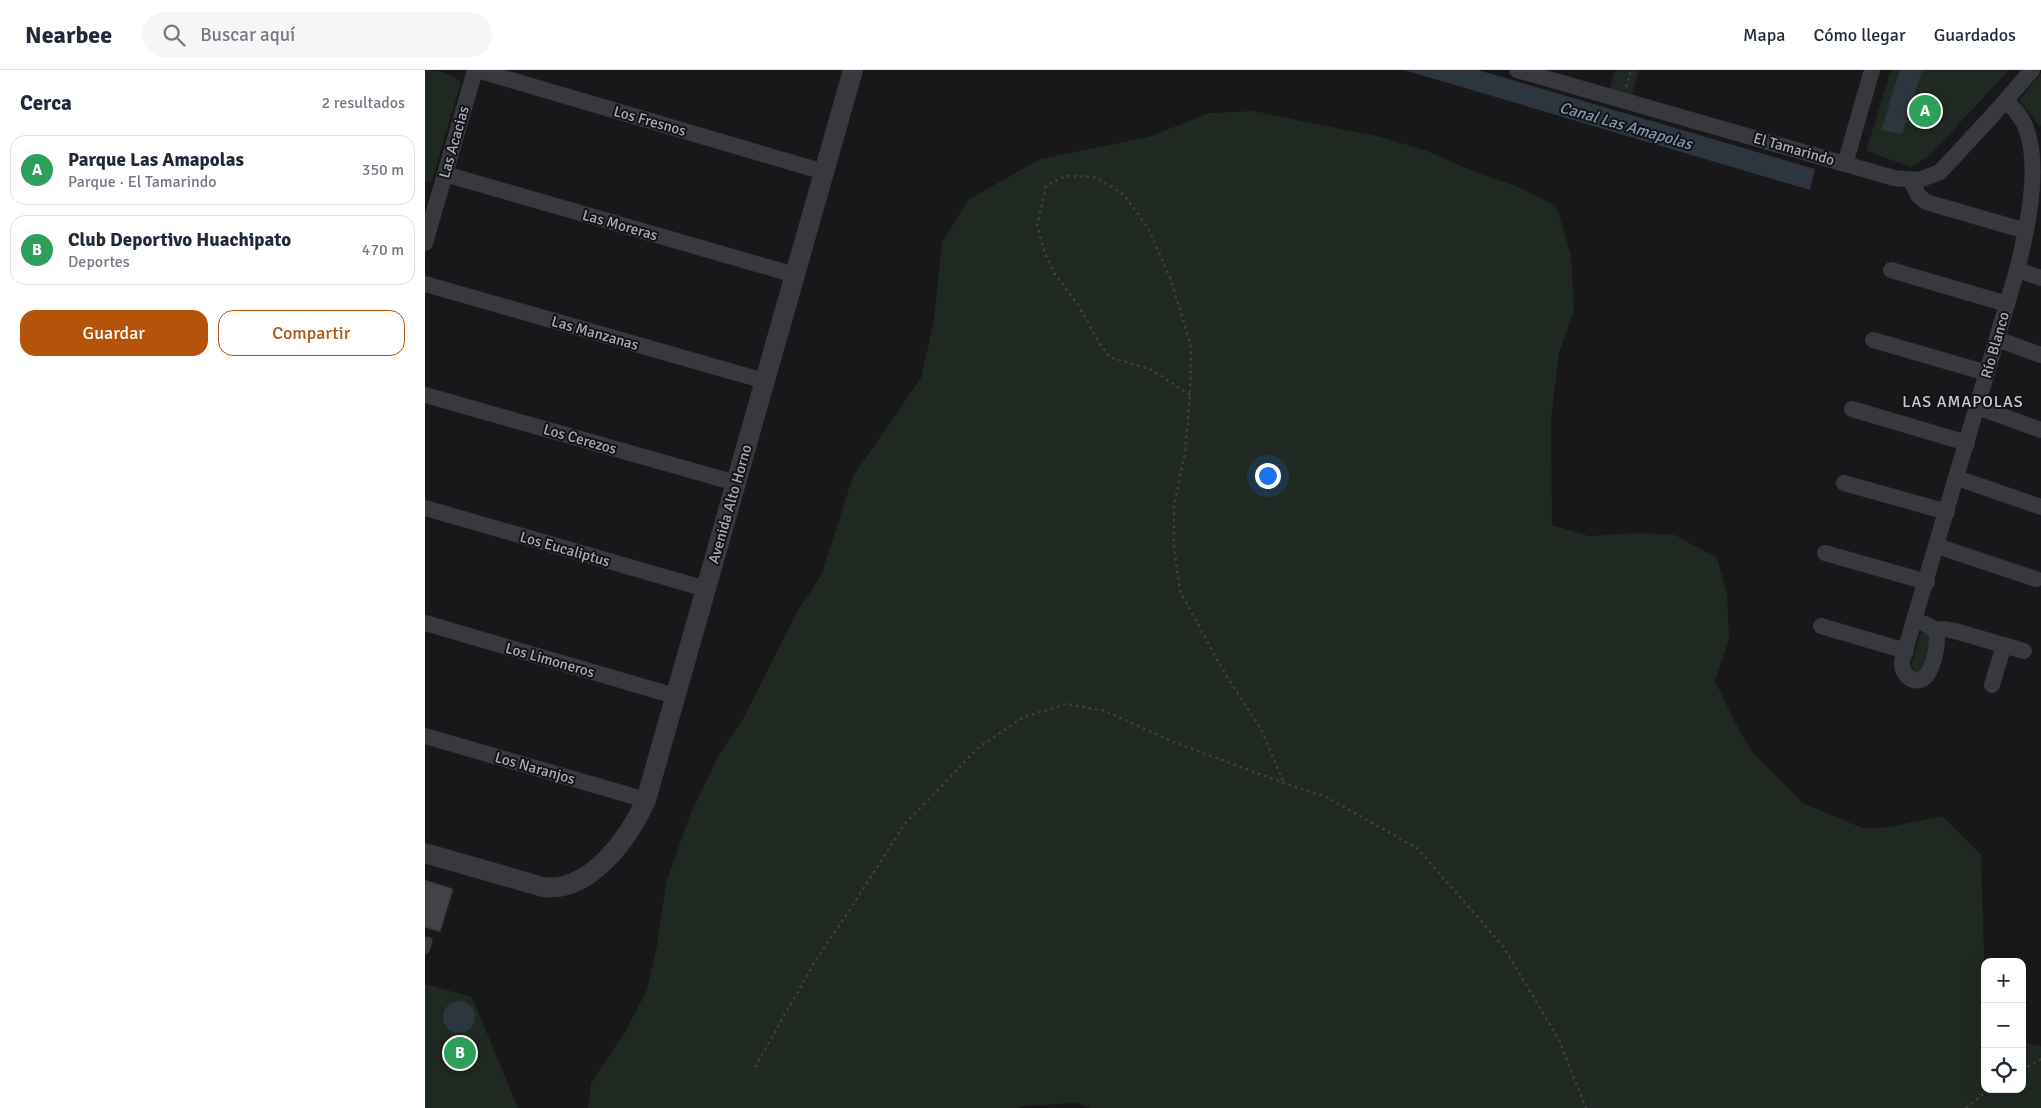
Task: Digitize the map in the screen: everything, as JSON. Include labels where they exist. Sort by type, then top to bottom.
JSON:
[{"type":"street","name":"Los Fresnos","points":[[476,70],[824,172]]},
{"type":"street","name":"Las Acacias","points":[[425,243],[476,70]]},
{"type":"street","name":"Avenida Alto Horno","points":[[425,853],[543,887],[558,888],[571,884],[600,865],[623,841],[640,815],[646,800],[853,70]]},
{"type":"street","name":"El Tamarindo","points":[[1517,70],[1894,178],[1911,180],[1927,178],[1945,168],[2032,70]]},
{"type":"street","points":[[1845,164],[1872,70]]},
{"type":"street","name":"Río Blanco","points":[[1935,630],[1938,637],[1930,669],[1924,678],[1913,680],[1904,672],[1902,665],[2036,200],[2033,163],[2035,136],[2007,100]]},
{"type":"street","name":"Las Moreras","points":[[445,174],[795,275]]},
{"type":"street","points":[[1911,180],[1917,195],[1927,202],[2026,231]]},
{"type":"street","points":[[1891,270],[2007,304]]},
{"type":"street","points":[[2017,270],[2041,278]]},
{"type":"street","name":"Las Manzanas","points":[[425,284],[765,381]]},
{"type":"street","points":[[1997,339],[2041,355]]},
{"type":"street","points":[[1873,340],[1987,373]]},
{"type":"street","name":"Los Cerezos","points":[[425,395],[736,483]]},
{"type":"street","points":[[1977,407],[2041,430]]},
{"type":"street","points":[[1852,409],[1967,443]]},
{"type":"street","points":[[1957,478],[2041,507]]},
{"type":"street","points":[[1844,483],[1947,512]]},
{"type":"street","name":"Los Eucaliptus","points":[[425,508],[706,589]]},
{"type":"street","points":[[1937,546],[2036,579]]},
{"type":"street","points":[[1825,552],[1927,582]]},
{"type":"street","points":[[1915,621],[1935,630],[1950,630],[2024,651]]},
{"type":"street","name":"Los Limoneros","points":[[425,623],[675,696]]},
{"type":"street","points":[[1821,626],[1906,650]]},
{"type":"street","points":[[1992,685],[2004,645]]},
{"type":"street","name":"Los Naranjos","points":[[425,736],[646,800]]},
{"type":"lane","points":[[425,950],[428,941]]},
{"type":"path","points":[[1190,395],[1152,370],[1110,357],[1099,343],[1079,306],[1054,273],[1046,256],[1037,226],[1045,186],[1065,176],[1096,178],[1125,195],[1149,228],[1171,280],[1191,346],[1190,395],[1185,452],[1175,507],[1175,548],[1180,591],[1225,674],[1261,729],[1283,783]]},
{"type":"path","points":[[755,1067],[817,958],[904,825],[978,748],[1022,718],[1066,704],[1105,711],[1176,743],[1326,797],[1417,848],[1503,946],[1559,1040],[1586,1108]]},
{"type":"path","points":[[2026,1068],[2041,1059]]},
{"type":"path","points":[[1966,1108],[1984,1093]]},
{"type":"shaded area","points":[[425,70],[445,73],[461,83],[431,183],[425,181]]},
{"type":"shaded area","points":[[1615,70],[1639,70],[1628,110],[1606,103]]},
{"type":"shaded area","points":[[1891,70],[2009,70],[1930,155],[1911,167],[1866,151]]},
{"type":"shaded area","points":[[2041,73],[2041,125],[2039,126],[2019,100]]},
{"type":"shaded area","points":[[1253,111],[1381,137],[1427,151],[1468,169],[1518,187],[1556,206],[1571,254],[1574,311],[1559,353],[1551,419],[1552,525],[1589,536],[1638,533],[1675,535],[1717,558],[1727,594],[1729,639],[1715,681],[1752,752],[1803,803],[1862,828],[1890,827],[1942,816],[1981,855],[1984,958],[1981,958],[1981,1093],[2026,1093],[2026,1043],[2041,1046],[2041,1108],[1090,1108],[1076,1103],[1018,1108],[588,1108],[591,1083],[625,1032],[647,990],[657,945],[666,883],[691,812],[720,753],[743,719],[798,610],[821,576],[853,476],[921,378],[934,320],[942,242],[968,200],[1040,159],[1149,137],[1209,113]]},
{"type":"shaded area","points":[[1924,632],[1928,633],[1931,644],[1920,672],[1916,674],[1911,666],[1920,635]]},
{"type":"shaded area","points":[[425,984],[472,997],[518,1108],[425,1108]]},
{"type":"water","name":"Canal Las Amapolas","points":[[1404,70],[1478,70],[1815,169],[1810,190]]},
{"type":"water","points":[[1900,70],[1922,70],[1902,134],[1881,130]]},
{"type":"water","points":[[459,1001],[465,1002],[470,1006],[474,1011],[474,1023],[470,1028],[465,1032],[459,1033],[453,1032],[448,1028],[444,1023],[443,1017],[444,1011],[448,1006],[453,1002]]},
{"type":"building","points":[[425,880],[453,889],[440,932],[425,927]]},
{"type":"place","name":"Parque Las Amapolas","points":[[1925,111]]},
{"type":"place","name":"Club Deportivo Huachipato","points":[[460,1053]]},
{"type":"district","name":"LAS AMAPOLAS","points":[[1963,401]]}]
